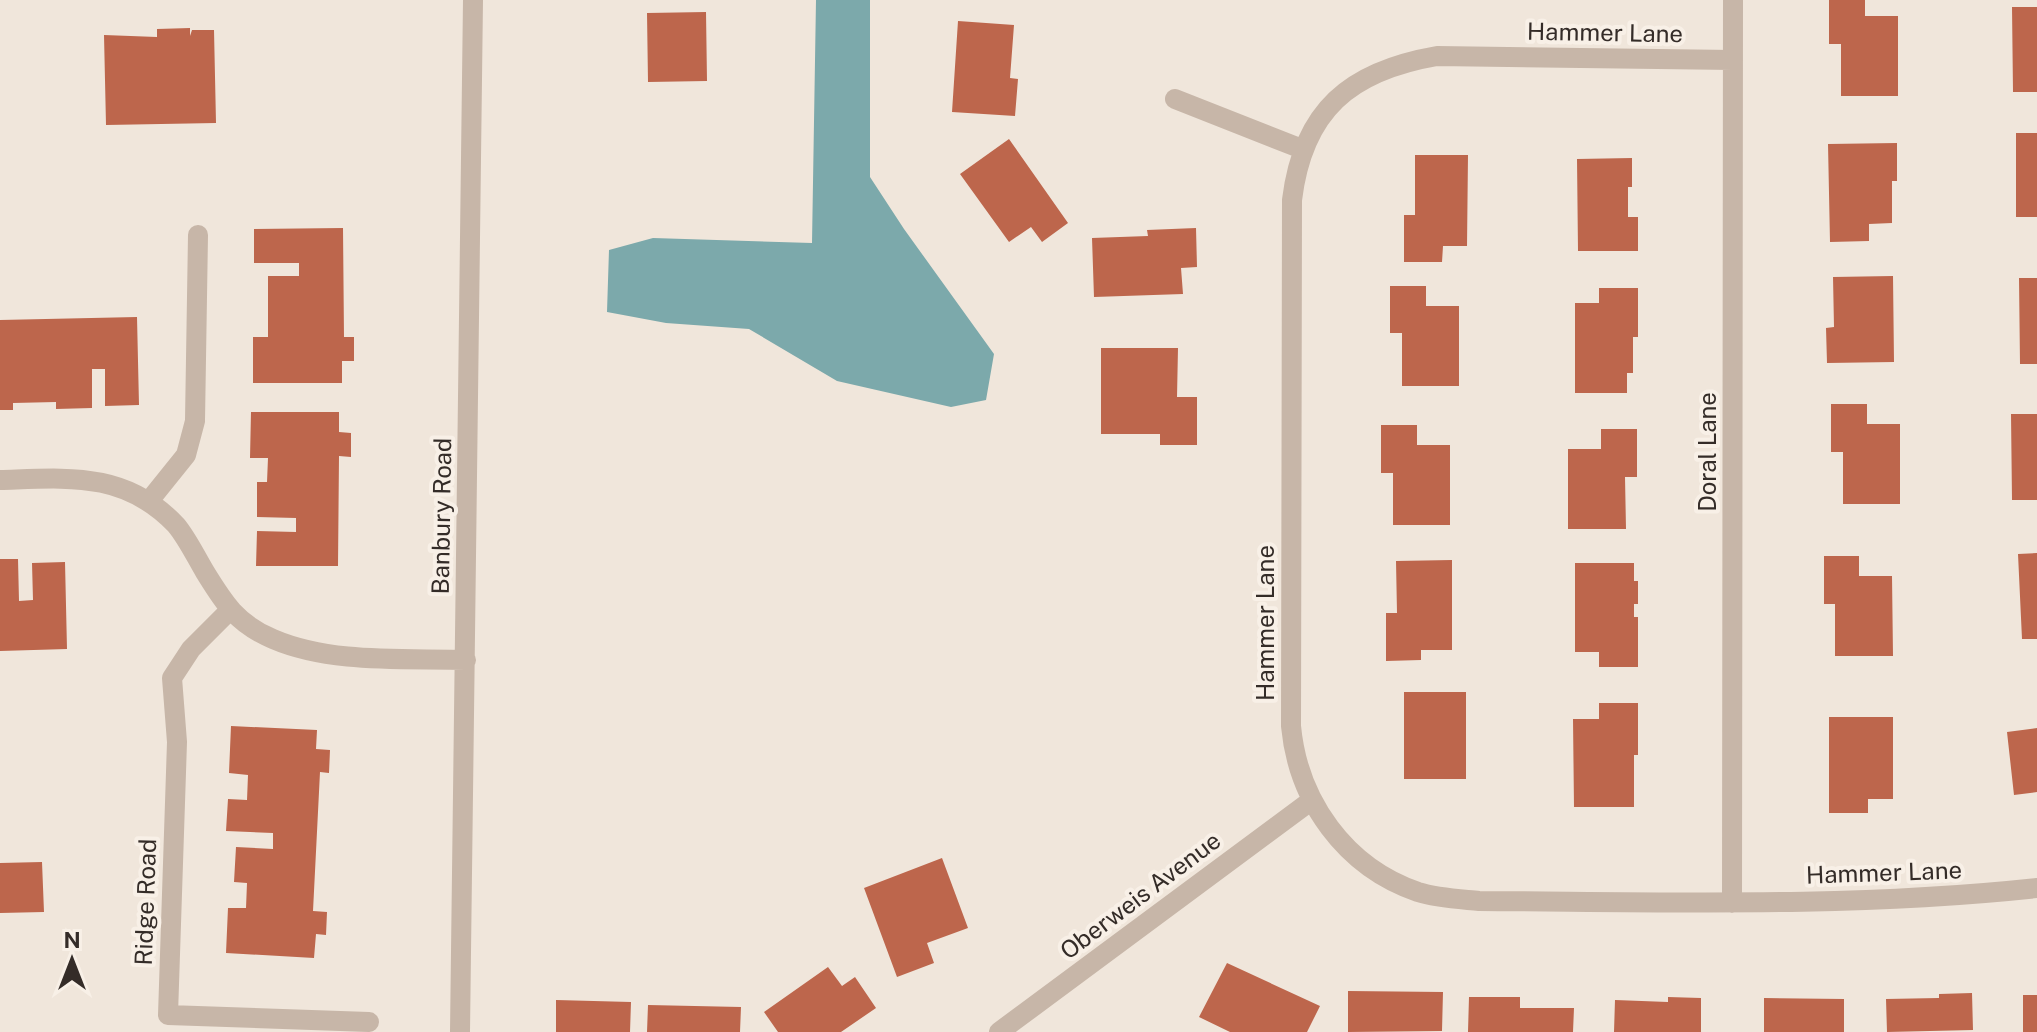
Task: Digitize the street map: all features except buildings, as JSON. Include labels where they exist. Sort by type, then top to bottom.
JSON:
[{"type":"street","name":"Banbury Road","points":[[460,1032],[473,0]]},
{"type":"street","name":"Doral Lane","points":[[1732,903],[1733,0]]},
{"type":"street","name":"Hammer Lane","points":[[1733,60],[1437,56],[1401,62],[1369,75],[1348,89],[1323,116],[1302,149],[1292,200],[1291,726],[1297,763],[1321,817],[1347,849],[1381,874],[1428,894],[1479,901],[1732,903],[1970,895],[2037,888]]},
{"type":"street","points":[[1175,99],[1302,149]]},
{"type":"street","points":[[149,501],[186,455],[195,421],[198,235]]},
{"type":"street","points":[[0,480],[82,478],[117,485],[149,501],[177,527],[229,611],[272,639],[320,652],[466,660]]},
{"type":"street","name":"Ridge Road","points":[[229,611],[191,649],[172,678],[177,742],[168,1015],[369,1022]]},
{"type":"street","name":"Oberweis Avenue","points":[[999,1032],[1312,800]]},
{"type":"water","points":[[816,0],[870,0],[870,177],[994,354],[986,400],[951,407],[837,381],[749,329],[666,323],[607,312],[609,250],[653,238],[812,243]]}]
